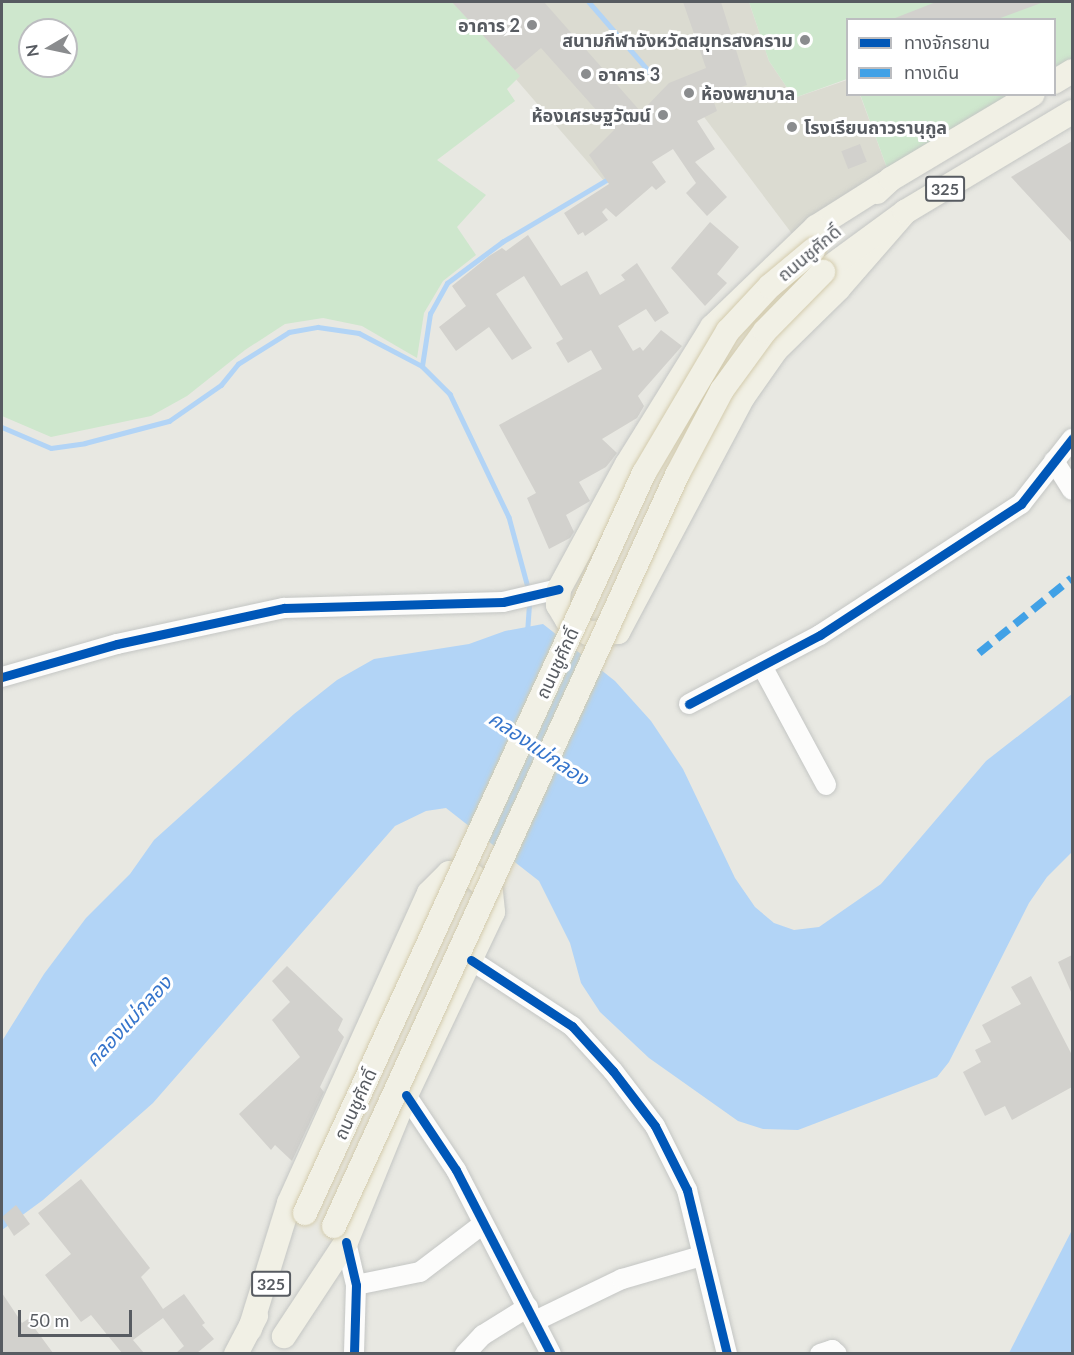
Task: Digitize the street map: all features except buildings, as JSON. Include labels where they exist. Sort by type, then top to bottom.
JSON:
[{"type":"main road","points":[[1056,81],[1072,71]]},
{"type":"main road","name":"ถนนชูศักดิ์","points":[[236,1353],[250,1329],[305,1213],[644,473],[728,331],[770,286],[887,182],[1030,96]]},
{"type":"main road","name":"ถนนชูศักดิ์","points":[[280,1345],[340,1234],[677,474],[722,390],[765,331],[823,273],[905,212],[1072,112]]},
{"type":"main road","points":[[887,182],[816,228],[712,327],[551,591],[567,620],[588,633],[618,632],[743,397],[776,350],[839,288],[905,212]]},
{"type":"main road","points":[[250,1329],[289,1203],[429,893],[449,873],[473,876],[491,892],[493,912],[340,1234]]},
{"type":"street","points":[[689,704],[820,635],[1021,504],[1072,439]]},
{"type":"street","points":[[1054,461],[1072,490]]},
{"type":"street","points":[[2,677],[117,644],[284,608],[503,602],[551,591]]},
{"type":"street","points":[[762,666],[826,785]]},
{"type":"street","points":[[471,960],[572,1026],[613,1071],[655,1126],[687,1190],[726,1353]]},
{"type":"street","points":[[406,1095],[456,1170],[551,1353]]},
{"type":"street","points":[[356,1285],[420,1272],[483,1224]]},
{"type":"street","points":[[340,1234],[356,1285],[358,1349]]},
{"type":"street","points":[[465,1353],[483,1335],[532,1314],[622,1279],[701,1256]]},
{"type":"street","points":[[820,1353],[832,1350],[837,1353]]},
{"type":"shaded area","name":"โรงเรียนถาวรานุกูล","points":[[449,2],[749,2],[769,61],[794,98],[846,80],[846,96],[860,96],[891,179],[799,243],[698,109],[605,182]]},
{"type":"green space","points":[[2,2],[452,2],[520,76],[507,89],[515,101],[437,160],[486,195],[457,227],[476,255],[443,281],[424,313],[417,358],[362,326],[323,318],[285,324],[245,350],[187,396],[151,416],[51,437],[2,416]]},
{"type":"green space","name":"สนามกีฬาจังหวัดสมุทรสงคราม","points":[[749,2],[1072,2],[1072,71],[1056,81],[1056,18],[846,18],[846,79],[794,98],[769,61]]},
{"type":"green space","points":[[861,96],[1031,96],[891,179]]},
{"type":"water","name":"คลองแม่กลอง","points":[[543,624],[615,681],[651,721],[683,769],[735,878],[755,907],[774,923],[794,930],[819,927],[881,884],[986,761],[1072,694],[1072,852],[1047,877],[1029,903],[949,1062],[937,1077],[798,1130],[763,1129],[738,1121],[649,1058],[600,1012],[581,983],[570,943],[539,881],[446,808],[426,811],[395,826],[153,1103],[43,1200],[2,1230],[2,1041],[44,974],[86,918],[130,874],[154,840],[294,714],[337,680],[374,659],[469,644],[505,631]]},
{"type":"water","points":[[1072,1230],[1072,1353],[1009,1353]]},
{"type":"waterway","points":[[589,2],[655,78]]},
{"type":"waterway","points":[[422,366],[430,314],[447,283],[502,242],[610,178]]},
{"type":"waterway","points":[[2,427],[51,448],[85,443],[169,421],[221,385],[238,364],[289,332],[318,327],[359,333],[422,366],[450,394],[509,517],[529,591]]},
{"type":"waterway","points":[[527,633],[529,602]]},
{"type":"marked path","points":[[979,653],[1072,578]]},
{"type":"cycle path","points":[[689,704],[820,635],[1021,504],[1072,439]]},
{"type":"cycle path","points":[[2,677],[117,644],[284,608],[503,602],[559,589]]},
{"type":"cycle path","points":[[471,960],[572,1026],[613,1071],[655,1126],[687,1190],[727,1354]]},
{"type":"cycle path","points":[[406,1095],[456,1170],[551,1354]]},
{"type":"cycle path","points":[[346,1242],[356,1285],[354,1354]]},
{"type":"place","name":"อาคาร 2","points":[[532,25]]},
{"type":"place","name":"สนามกีฬาจังหวัดสมุทรสงคราม","points":[[805,40]]},
{"type":"place","name":"อาคาร 3","points":[[586,74]]},
{"type":"place","name":"ห้องพยาบาล","points":[[689,93]]},
{"type":"place","name":"ห้องเศรษฐวัฒน์","points":[[663,115]]},
{"type":"place","name":"โรงเรียนถาวรานุกูล","points":[[792,127]]}]
